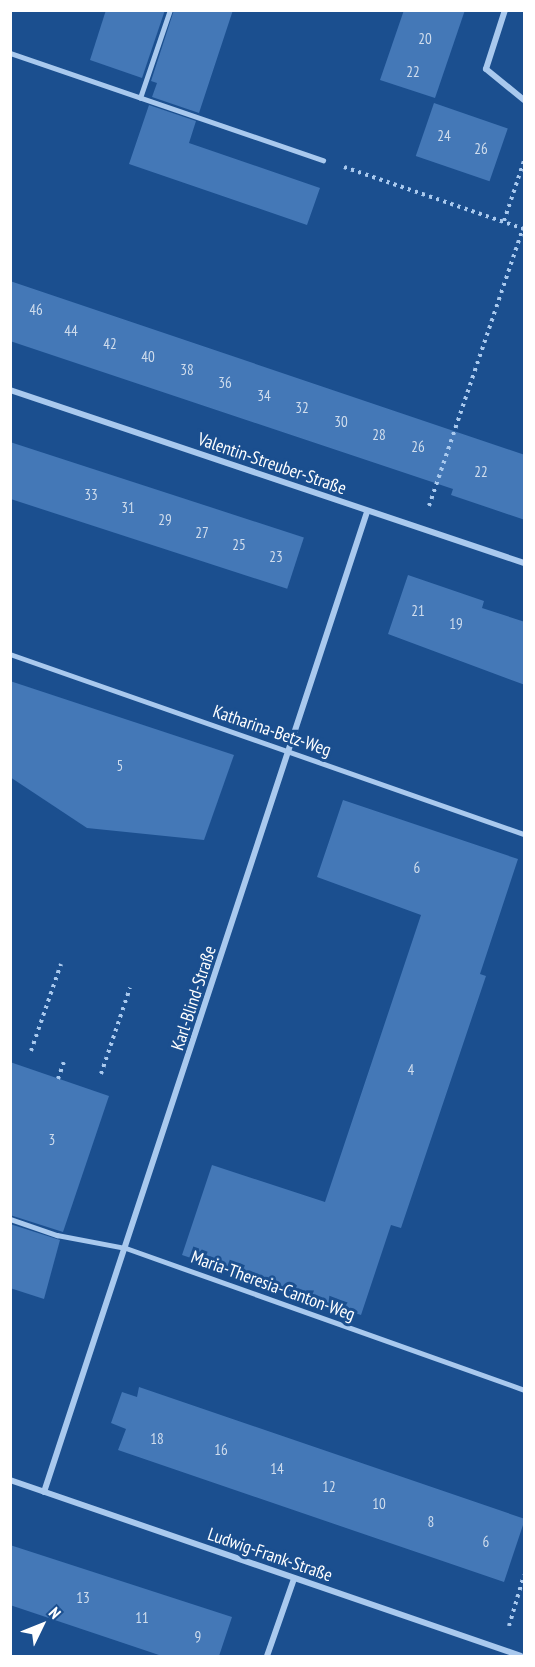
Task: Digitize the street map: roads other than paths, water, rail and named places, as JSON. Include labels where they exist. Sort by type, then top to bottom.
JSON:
[{"type":"street","points":[[505,10],[486,69],[525,100]]},
{"type":"street","name":"Valentin-Streuber-Straße","points":[[10,390],[525,564]]},
{"type":"street","name":"Karl-Blind-Straße","points":[[44,1492],[367,512]]},
{"type":"street","name":"Ludwig-Frank-Straße","points":[[10,1480],[521,1656]]},
{"type":"street","points":[[267,1656],[294,1579]]},
{"type":"lane","points":[[140,98],[170,10]]},
{"type":"lane","points":[[10,53],[323,160]]},
{"type":"lane","name":"Katharina-Betz-Weg","points":[[10,654],[525,834]]},
{"type":"lane","name":"Maria-Theresia-Canton-Weg","points":[[10,1219],[57,1235],[126,1248],[525,1390]]}]
